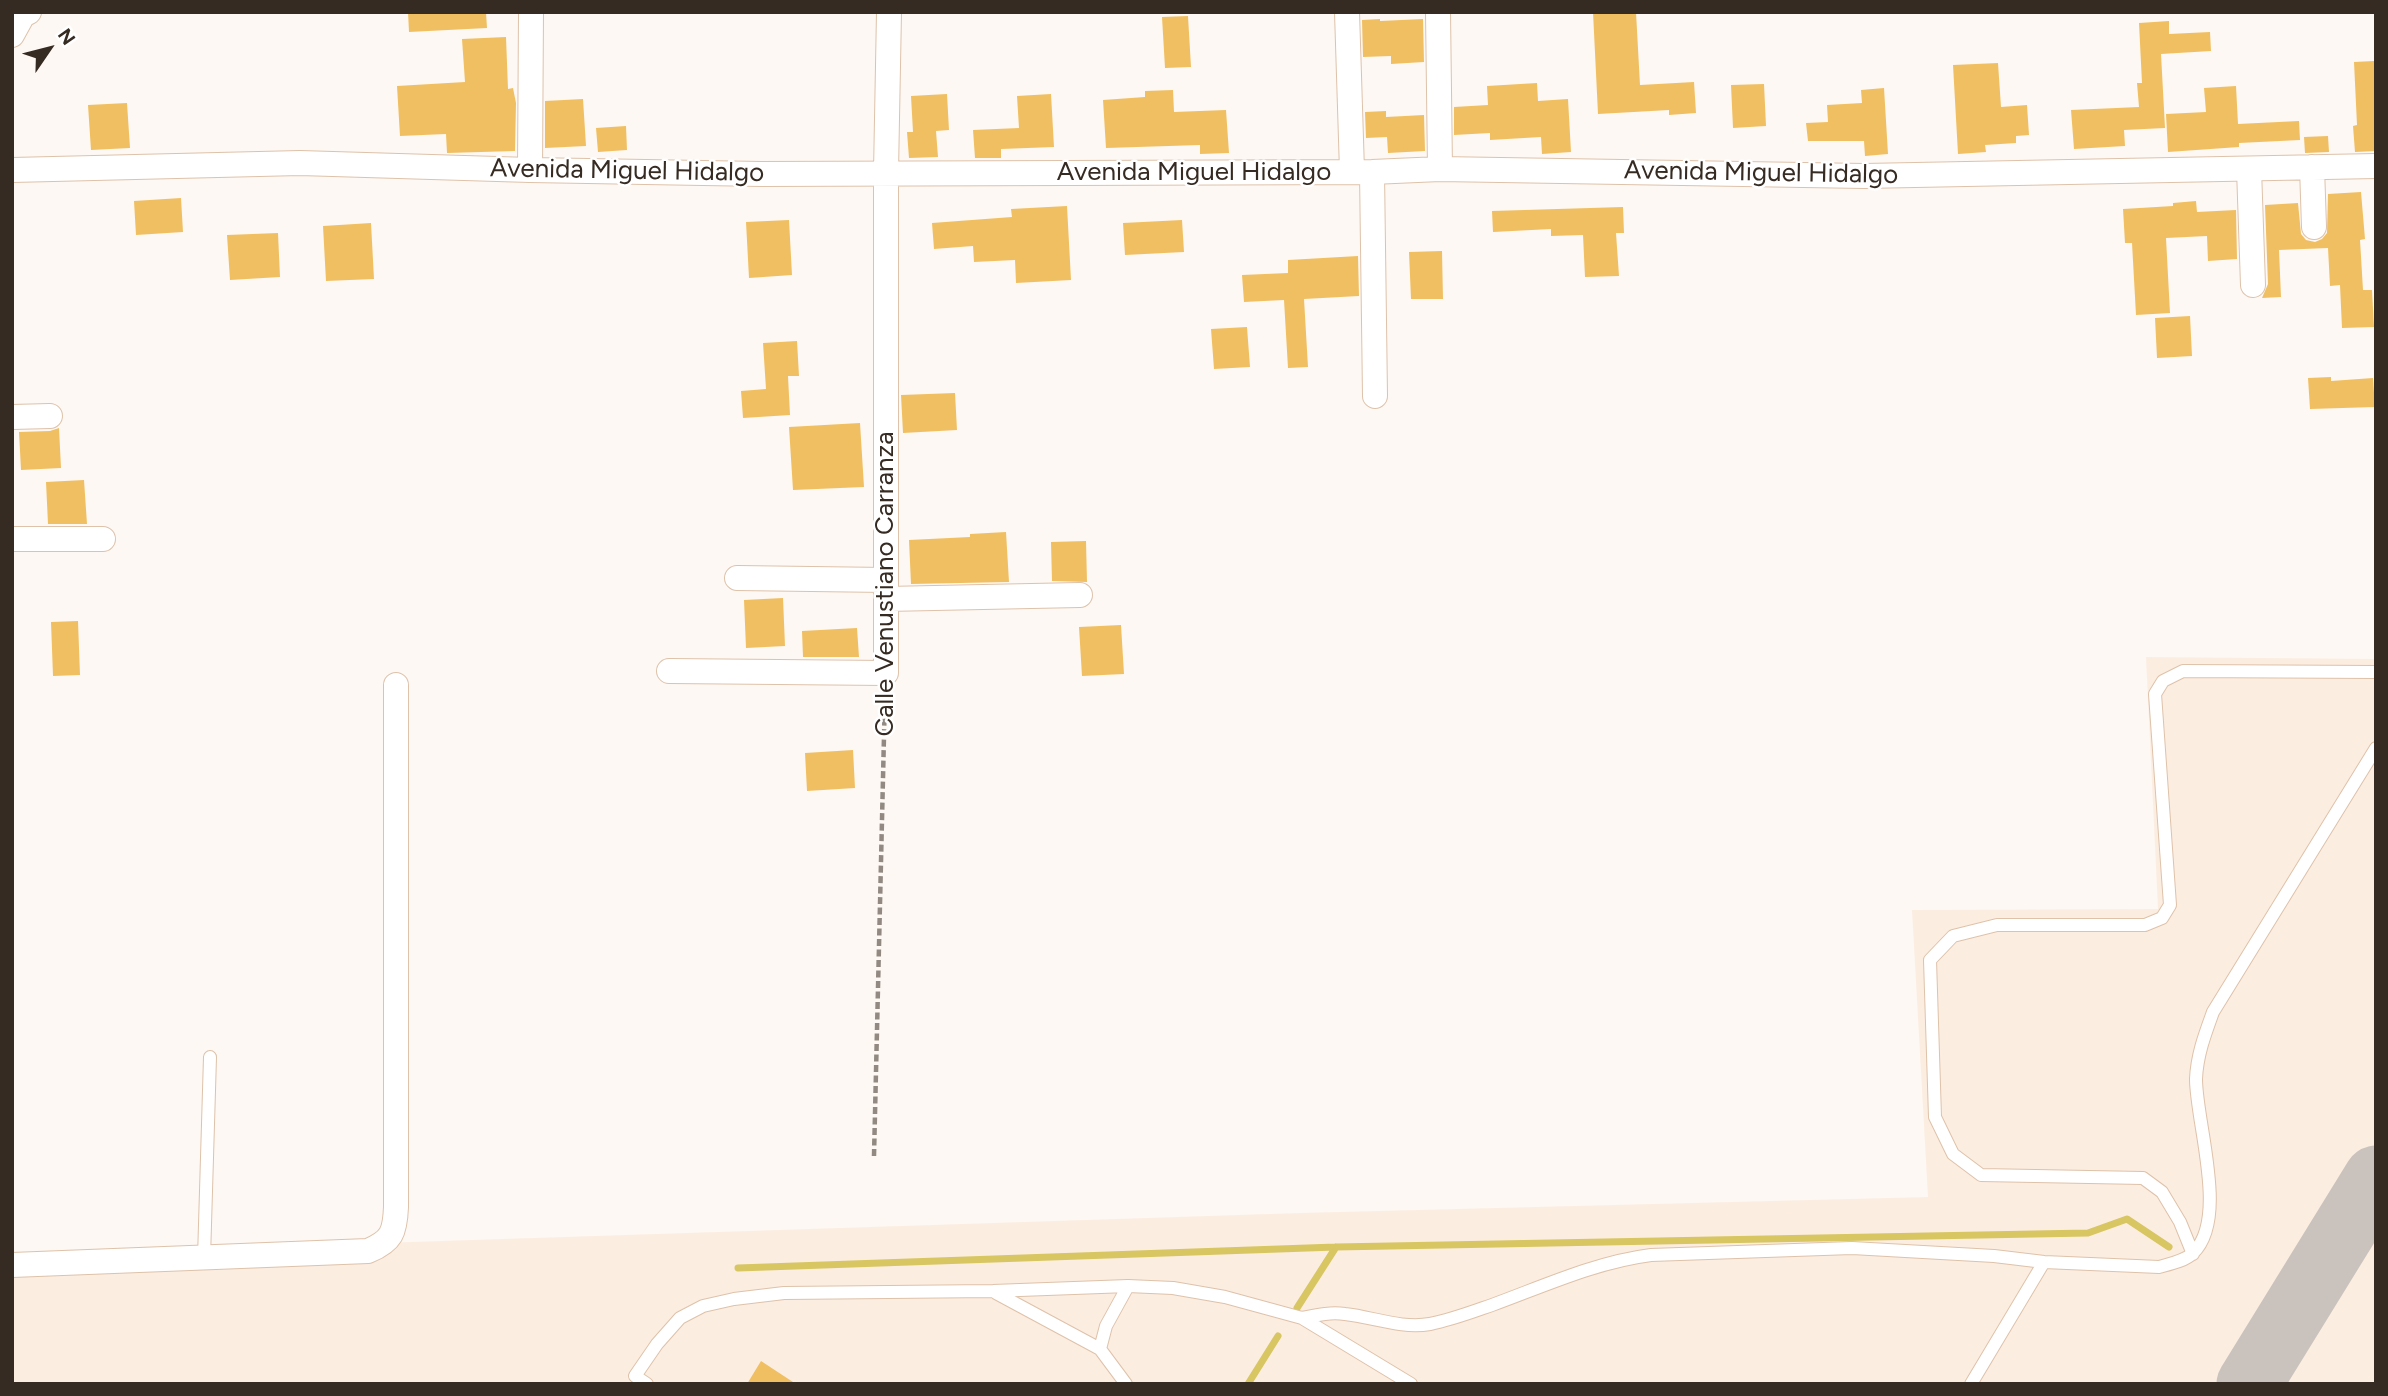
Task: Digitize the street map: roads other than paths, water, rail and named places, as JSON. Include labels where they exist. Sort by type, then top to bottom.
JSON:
[{"type":"street","points":[[12,35],[23,15],[29,12]]},
{"type":"street","points":[[530,170],[531,12]]},
{"type":"street","name":"Calle Venustiano Carranza","points":[[669,671],[886,673],[889,12]]},
{"type":"street","points":[[1347,12],[1362,172],[1375,396]]},
{"type":"street","points":[[1438,12],[1440,169]]},
{"type":"street","name":"Avenida Miguel Hidalgo","points":[[12,170],[300,163],[761,174],[1362,172],[1440,169],[1864,176],[2376,166]]},
{"type":"street","points":[[2312,167],[2314,227]]},
{"type":"street","points":[[2249,169],[2253,285]]},
{"type":"street","points":[[12,417],[50,416]]},
{"type":"street","points":[[12,539],[103,539]]},
{"type":"street","points":[[737,578],[886,590],[1080,595]]},
{"type":"street","points":[[12,1265],[368,1251],[380,1246],[396,1227],[396,685]]},
{"type":"lane","points":[[2193,1254],[2180,1222],[2162,1192],[2143,1178],[1982,1175],[1953,1154],[1935,1117],[1930,960],[1953,936],[1997,925],[2145,925],[2162,918],[2170,905],[2155,694],[2163,681],[2183,671],[2376,672]]},
{"type":"lane","points":[[1302,1318],[1324,1313],[1346,1314],[1404,1325],[1429,1324],[1625,1258],[1651,1255],[1852,1248],[1994,1256],[2044,1262],[2158,1266],[2193,1254],[2203,1239],[2210,1201],[2196,1080],[2198,1055],[2213,1012],[2376,747]]},
{"type":"lane","points":[[204,1258],[210,1057]]},
{"type":"lane","points":[[1971,1384],[2044,1262]]},
{"type":"lane","points":[[1100,1349],[1106,1326],[1128,1286]]},
{"type":"lane","points":[[647,1384],[633,1380],[657,1344],[680,1318],[704,1306],[734,1299],[784,1293],[993,1291],[1128,1286],[1173,1288],[1225,1297],[1302,1318],[1411,1384]]},
{"type":"lane","points":[[993,1291],[1100,1349],[1126,1384]]},
{"type":"waterway","points":[[738,1268],[1336,1247],[2088,1233],[2127,1219],[2169,1247]]},
{"type":"waterway","points":[[1297,1308],[1336,1247]]},
{"type":"waterway","points":[[1248,1384],[1278,1336]]}]
